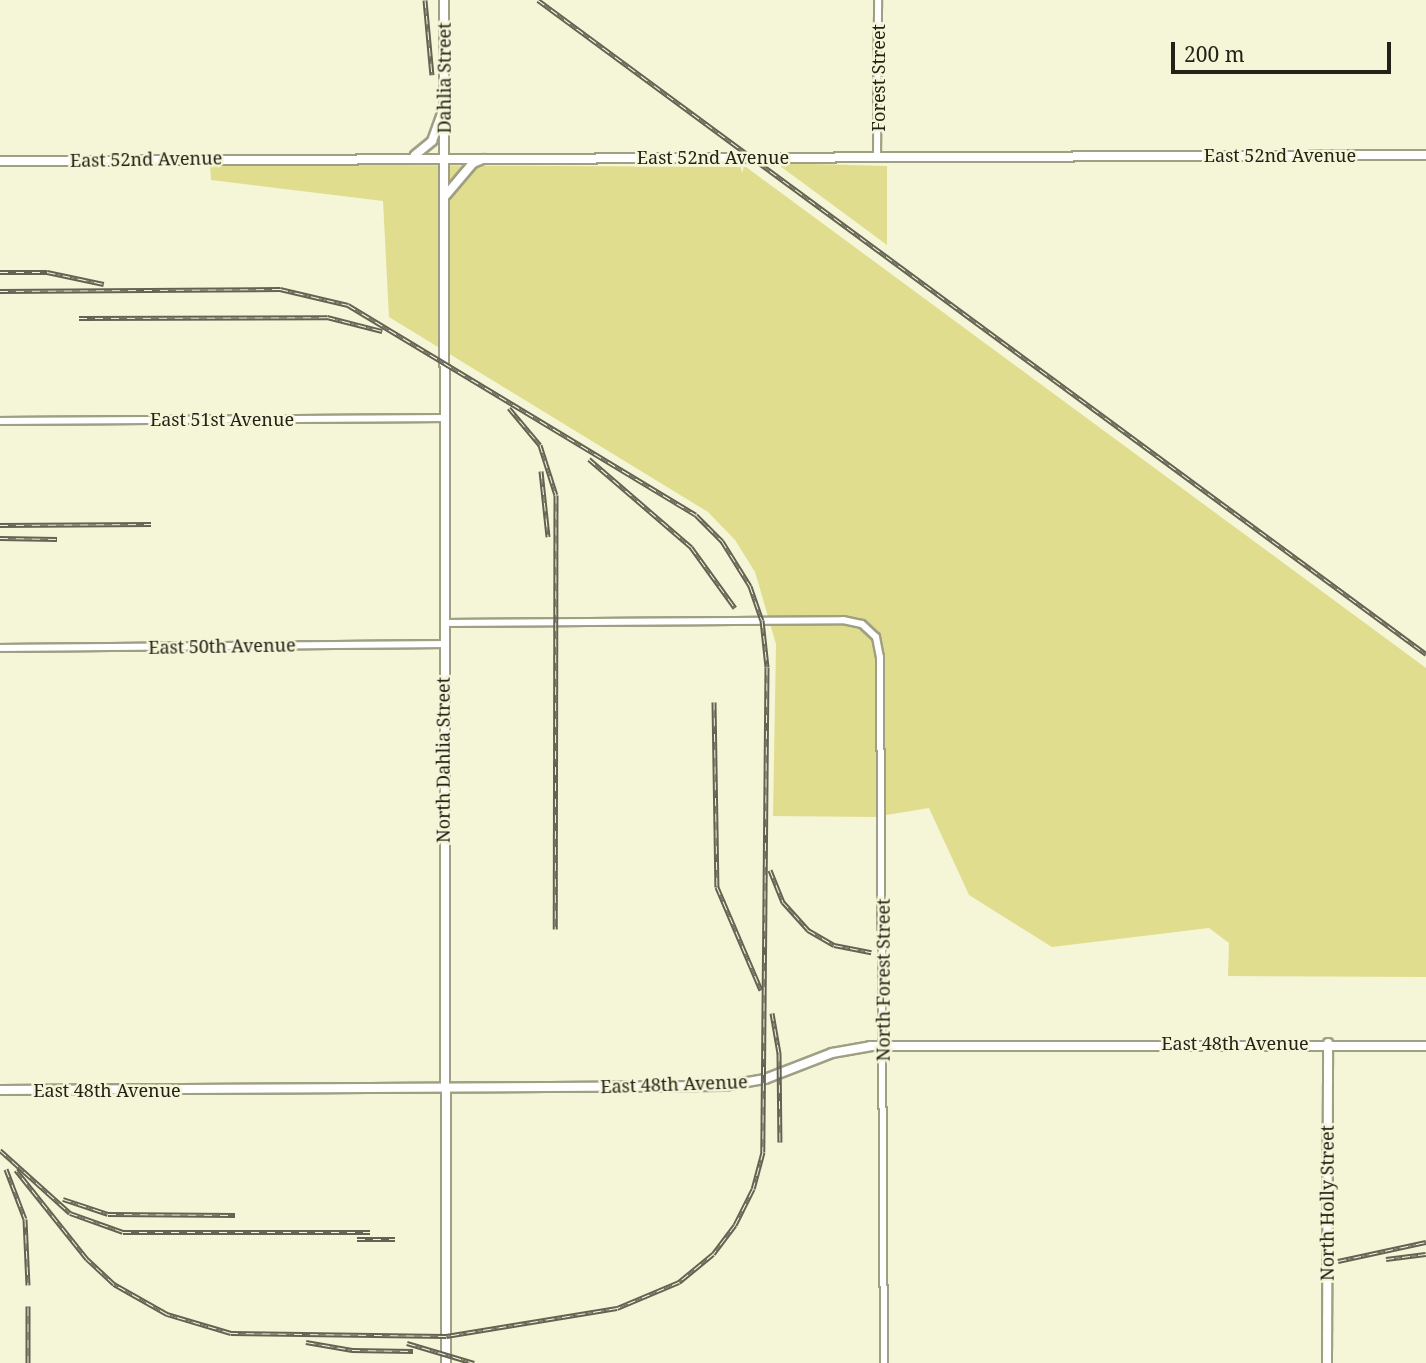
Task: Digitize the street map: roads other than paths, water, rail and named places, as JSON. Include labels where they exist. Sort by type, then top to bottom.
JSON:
[{"type":"street","name":"Dahlia Street","points":[[444,0],[445,156]]},
{"type":"street","name":"Forest Street","points":[[877,156],[878,0]]},
{"type":"street","points":[[414,156],[432,141],[445,98]]},
{"type":"street","name":"East 52nd Avenue","points":[[0,161],[414,156],[1426,155]]},
{"type":"street","name":"North Dahlia Street","points":[[445,156],[443,1090],[446,1363]]},
{"type":"street","points":[[444,198],[473,163],[496,156]]},
{"type":"street","name":"East 51st Avenue","points":[[0,421],[444,418]]},
{"type":"street","name":"North Forest Street","points":[[444,623],[843,620],[871,630],[880,652],[884,1363]]},
{"type":"street","name":"East 50th Avenue","points":[[0,648],[444,644]]},
{"type":"street","name":"East 48th Avenue","points":[[0,1090],[443,1090],[736,1085],[780,1075],[838,1051],[883,1045],[1328,1043],[1426,1046]]},
{"type":"street","name":"North Holly Street","points":[[1327,1363],[1328,1043]]},
{"type":"railway","points":[[425,0],[432,75]]},
{"type":"railway","points":[[538,0],[1426,654]]},
{"type":"railway","points":[[0,272],[47,272],[104,284]]},
{"type":"railway","points":[[0,291],[280,289],[348,305],[696,515],[722,541],[750,586],[762,620],[767,667],[763,1152],[753,1189],[735,1225],[713,1254],[679,1282],[617,1308],[446,1336],[231,1333],[167,1314],[114,1284],[87,1259],[16,1170]]},
{"type":"railway","points":[[79,318],[327,317],[382,331]]},
{"type":"railway","points":[[509,408],[540,445],[556,495],[555,929]]},
{"type":"railway","points":[[589,459],[691,547],[735,608]]},
{"type":"railway","points":[[541,471],[548,537]]},
{"type":"railway","points":[[0,525],[151,524]]},
{"type":"railway","points":[[0,538],[57,539]]},
{"type":"railway","points":[[714,702],[717,887],[761,990]]},
{"type":"railway","points":[[770,870],[783,902],[808,930],[834,945],[871,952]]},
{"type":"railway","points":[[772,1013],[779,1053],[780,1142]]},
{"type":"railway","points":[[0,1150],[70,1213],[123,1232],[370,1232]]},
{"type":"railway","points":[[6,1169],[25,1219],[28,1285]]},
{"type":"railway","points":[[63,1199],[108,1214],[235,1215]]},
{"type":"railway","points":[[357,1239],[395,1239]]},
{"type":"railway","points":[[1338,1261],[1426,1242]]},
{"type":"railway","points":[[1386,1259],[1426,1254]]},
{"type":"railway","points":[[28,1306],[28,1363]]},
{"type":"railway","points":[[306,1342],[352,1350],[413,1351]]},
{"type":"railway","points":[[407,1343],[474,1363]]}]
